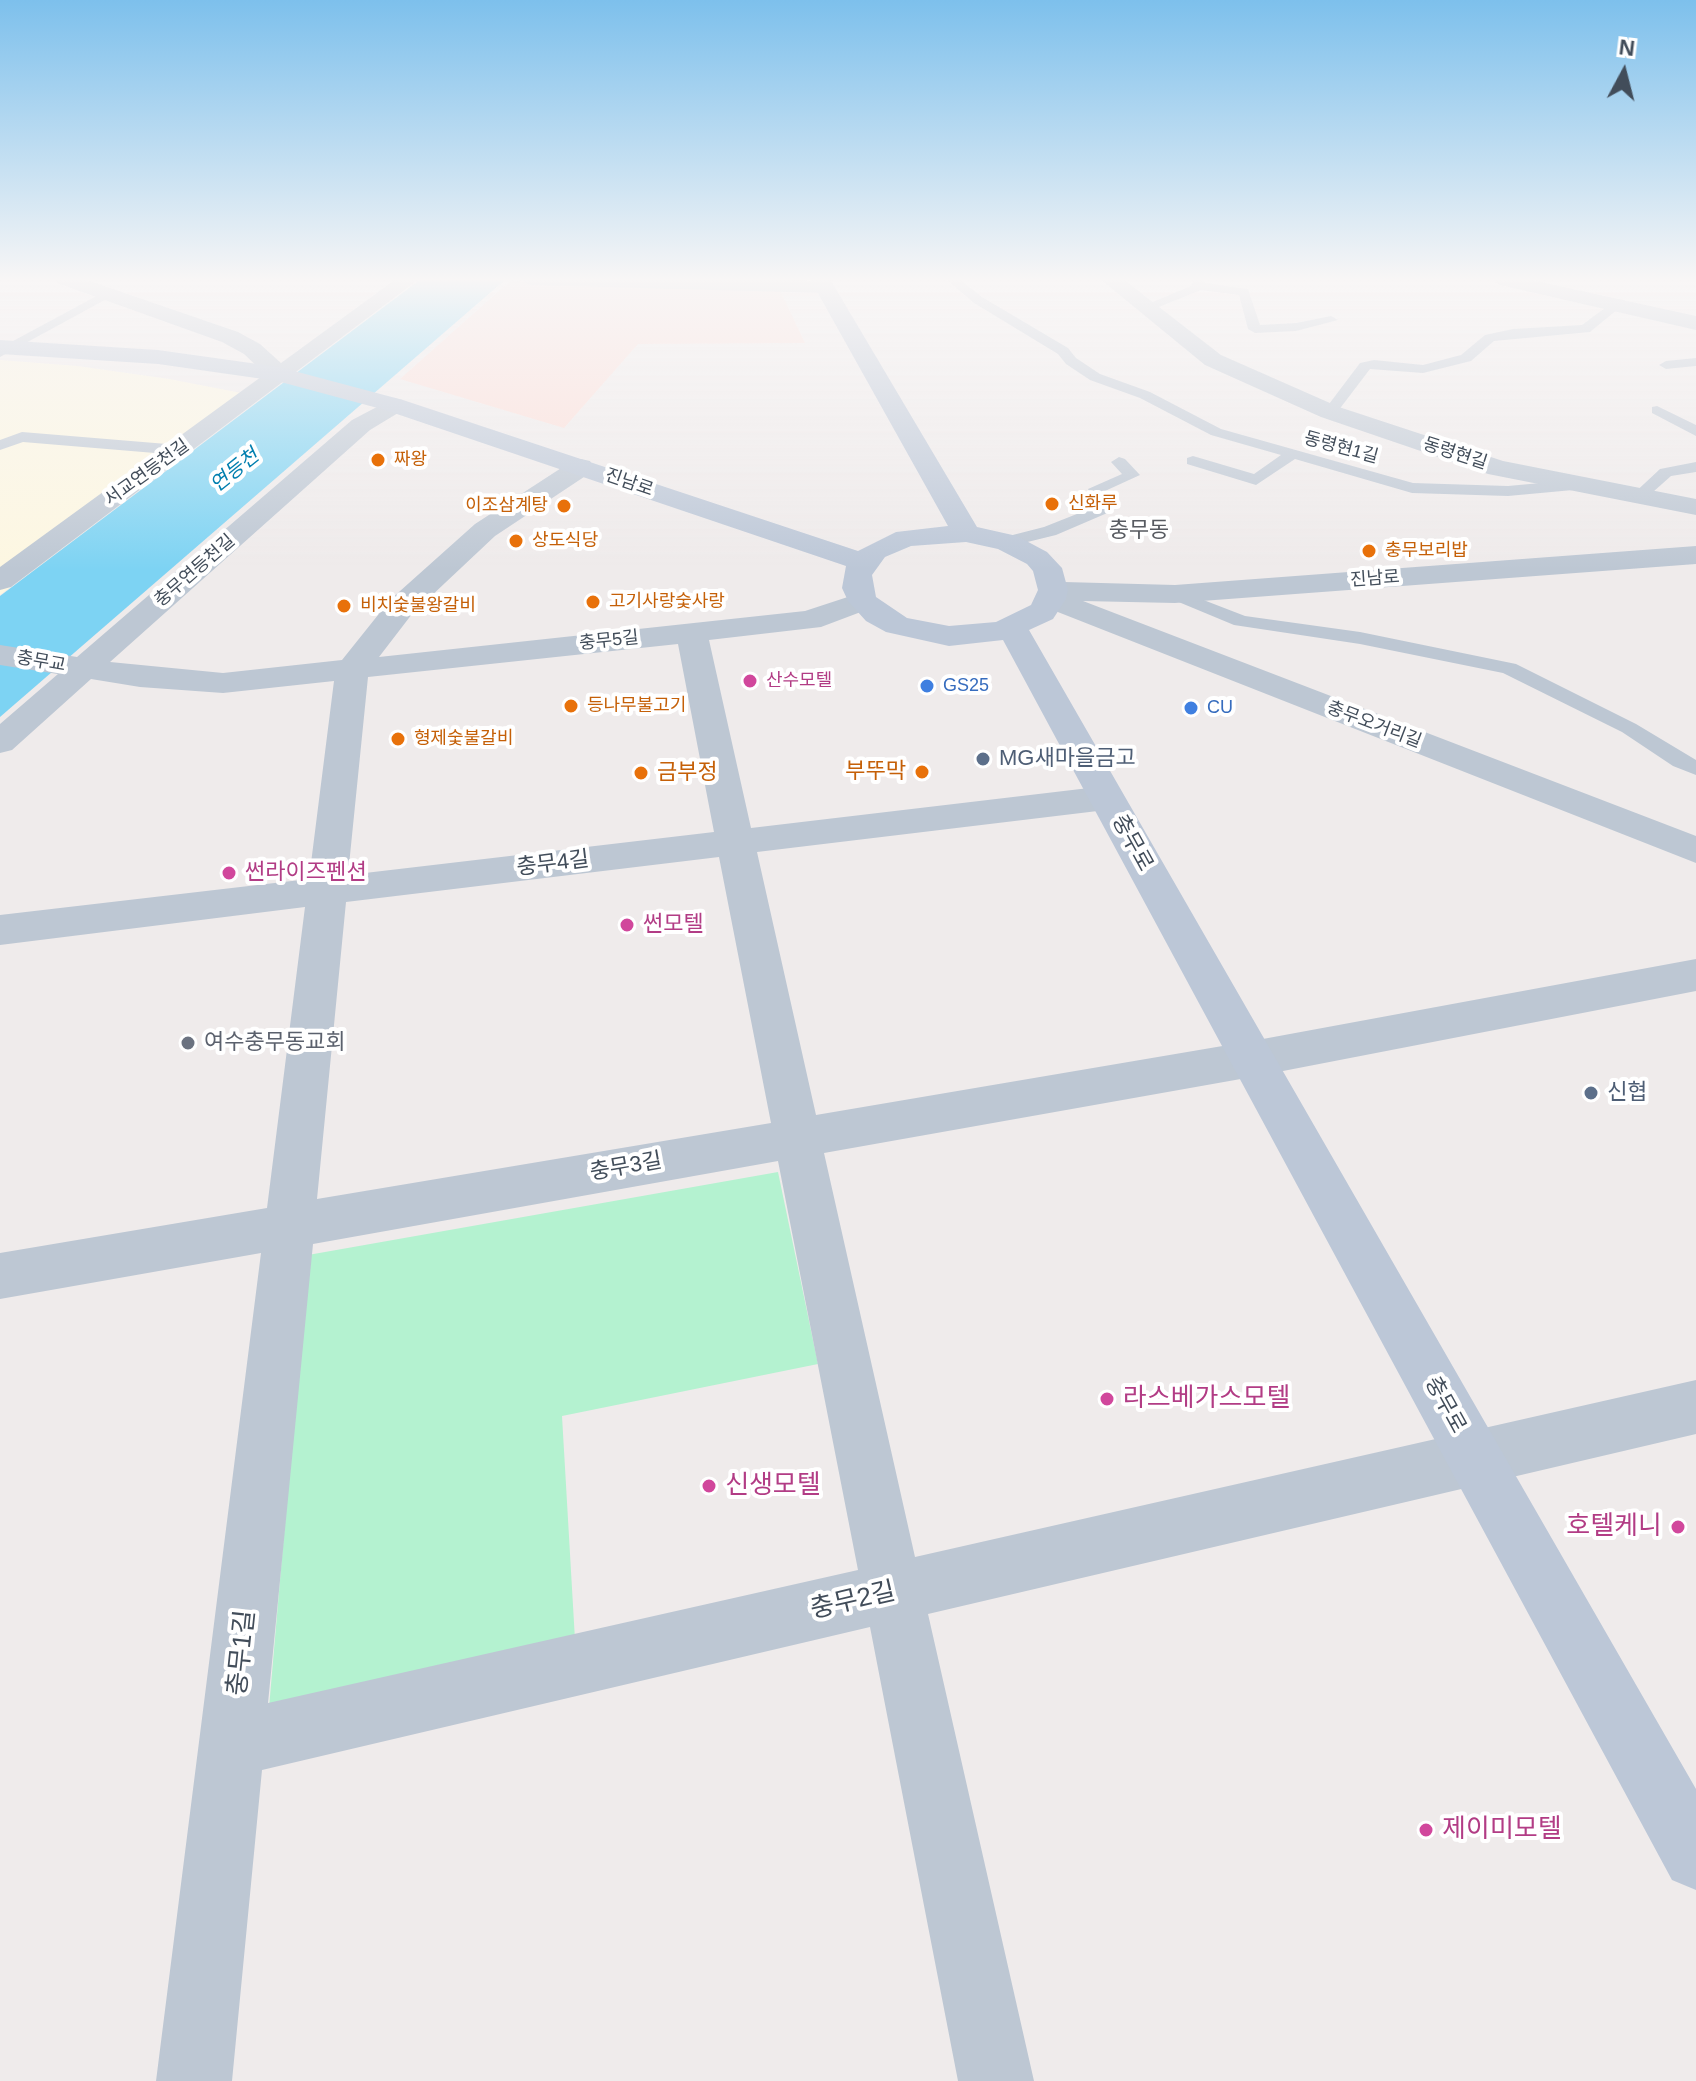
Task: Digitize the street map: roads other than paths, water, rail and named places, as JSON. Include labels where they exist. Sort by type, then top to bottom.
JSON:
[{"type":"street","name":"서교연등천길","points":[[0,581],[276,376]]},
{"type":"street","name":"진남로","points":[[287,376],[394,405],[863,562]]},
{"type":"street","points":[[876,376],[966,533]]},
{"type":"street","name":"동령현길","points":[[1247,376],[1330,412],[1497,468],[1696,507]]},
{"type":"street","name":"충무연등천길","points":[[0,742],[361,425],[394,405]]},
{"type":"street","points":[[327,891],[352,669],[401,607],[443,567],[485,530],[581,467]]},
{"type":"street","points":[[966,533],[1007,542],[1037,558],[1052,579],[1052,595],[1042,612],[1012,628],[977,636],[921,632],[887,619],[863,601],[857,588],[857,575],[863,562],[889,543],[906,538],[966,533]]},
{"type":"street","name":"진남로","points":[[1052,595],[1175,594],[1696,555]]},
{"type":"street","name":"충무오거리길","points":[[1052,595],[1696,850]]},
{"type":"street","name":"충무5길","points":[[83,669],[223,683],[810,620],[863,601]]},
{"type":"street","name":"충무로","points":[[1012,628],[1696,1856]]},
{"type":"street","points":[[691,632],[996,2081]]},
{"type":"street","name":"충무교","points":[[0,655],[83,669]]},
{"type":"street","name":"충무4길","points":[[0,930],[1106,798]]},
{"type":"street","name":"충무1길","points":[[194,2081],[327,891]]},
{"type":"street","points":[[1252,1059],[1696,975]]},
{"type":"street","name":"충무3길","points":[[0,1276],[1252,1059]]},
{"type":"street","name":"충무로","points":[[1475,1458],[1696,1407]]},
{"type":"street","name":"충무2길","points":[[232,1744],[1475,1458]]},
{"type":"lane","name":"동령현1길","points":[[1094,376],[1145,395],[1216,432],[1412,488],[1508,491],[1573,485]]},
{"type":"lane","points":[[1330,412],[1357,376]]},
{"type":"lane","points":[[1657,410],[1696,431]]},
{"type":"lane","points":[[0,445],[22,437],[179,450]]},
{"type":"lane","points":[[1193,461],[1256,480],[1291,455]]},
{"type":"lane","points":[[1007,542],[1050,531],[1106,508],[1096,489],[1132,475],[1119,462]]},
{"type":"lane","points":[[1638,497],[1666,472],[1696,467]]},
{"type":"lane","points":[[1175,594],[1241,621],[1360,638],[1509,668],[1629,728],[1696,768]]},
{"type":"water","name":"연등천","points":[[292,376],[394,376],[0,717],[0,596]]},
{"type":"place","name":"짜왕","points":[[378,460]]},
{"type":"place","name":"신화루","points":[[1052,504]]},
{"type":"place","name":"이조삼계탕","points":[[564,506]]},
{"type":"place","name":"상도식당","points":[[516,541]]},
{"type":"place","name":"충무보리밥","points":[[1369,551]]},
{"type":"place","name":"고기사랑숯사랑","points":[[593,602]]},
{"type":"place","name":"비치숯불왕갈비","points":[[344,606]]},
{"type":"place","name":"산수모텔","points":[[750,681]]},
{"type":"place","name":"GS25","points":[[927,686]]},
{"type":"place","name":"등나무불고기","points":[[571,706]]},
{"type":"place","name":"CU","points":[[1191,708]]},
{"type":"place","name":"형제숯불갈비","points":[[398,739]]},
{"type":"place","name":"MG새마을금고","points":[[983,759]]},
{"type":"place","name":"부뚜막","points":[[922,772]]},
{"type":"place","name":"금부정","points":[[641,773]]},
{"type":"place","name":"썬라이즈펜션","points":[[229,873]]},
{"type":"place","name":"썬모텔","points":[[627,925]]},
{"type":"place","name":"여수충무동교회","points":[[188,1043]]},
{"type":"place","name":"신협","points":[[1591,1093]]},
{"type":"place","name":"라스베가스모텔","points":[[1107,1399]]},
{"type":"place","name":"신생모텔","points":[[709,1486]]},
{"type":"place","name":"호텔케니","points":[[1678,1527]]},
{"type":"place","name":"제이미모텔","points":[[1426,1830]]},
{"type":"district","name":"충무동","points":[[1139,531]]}]
